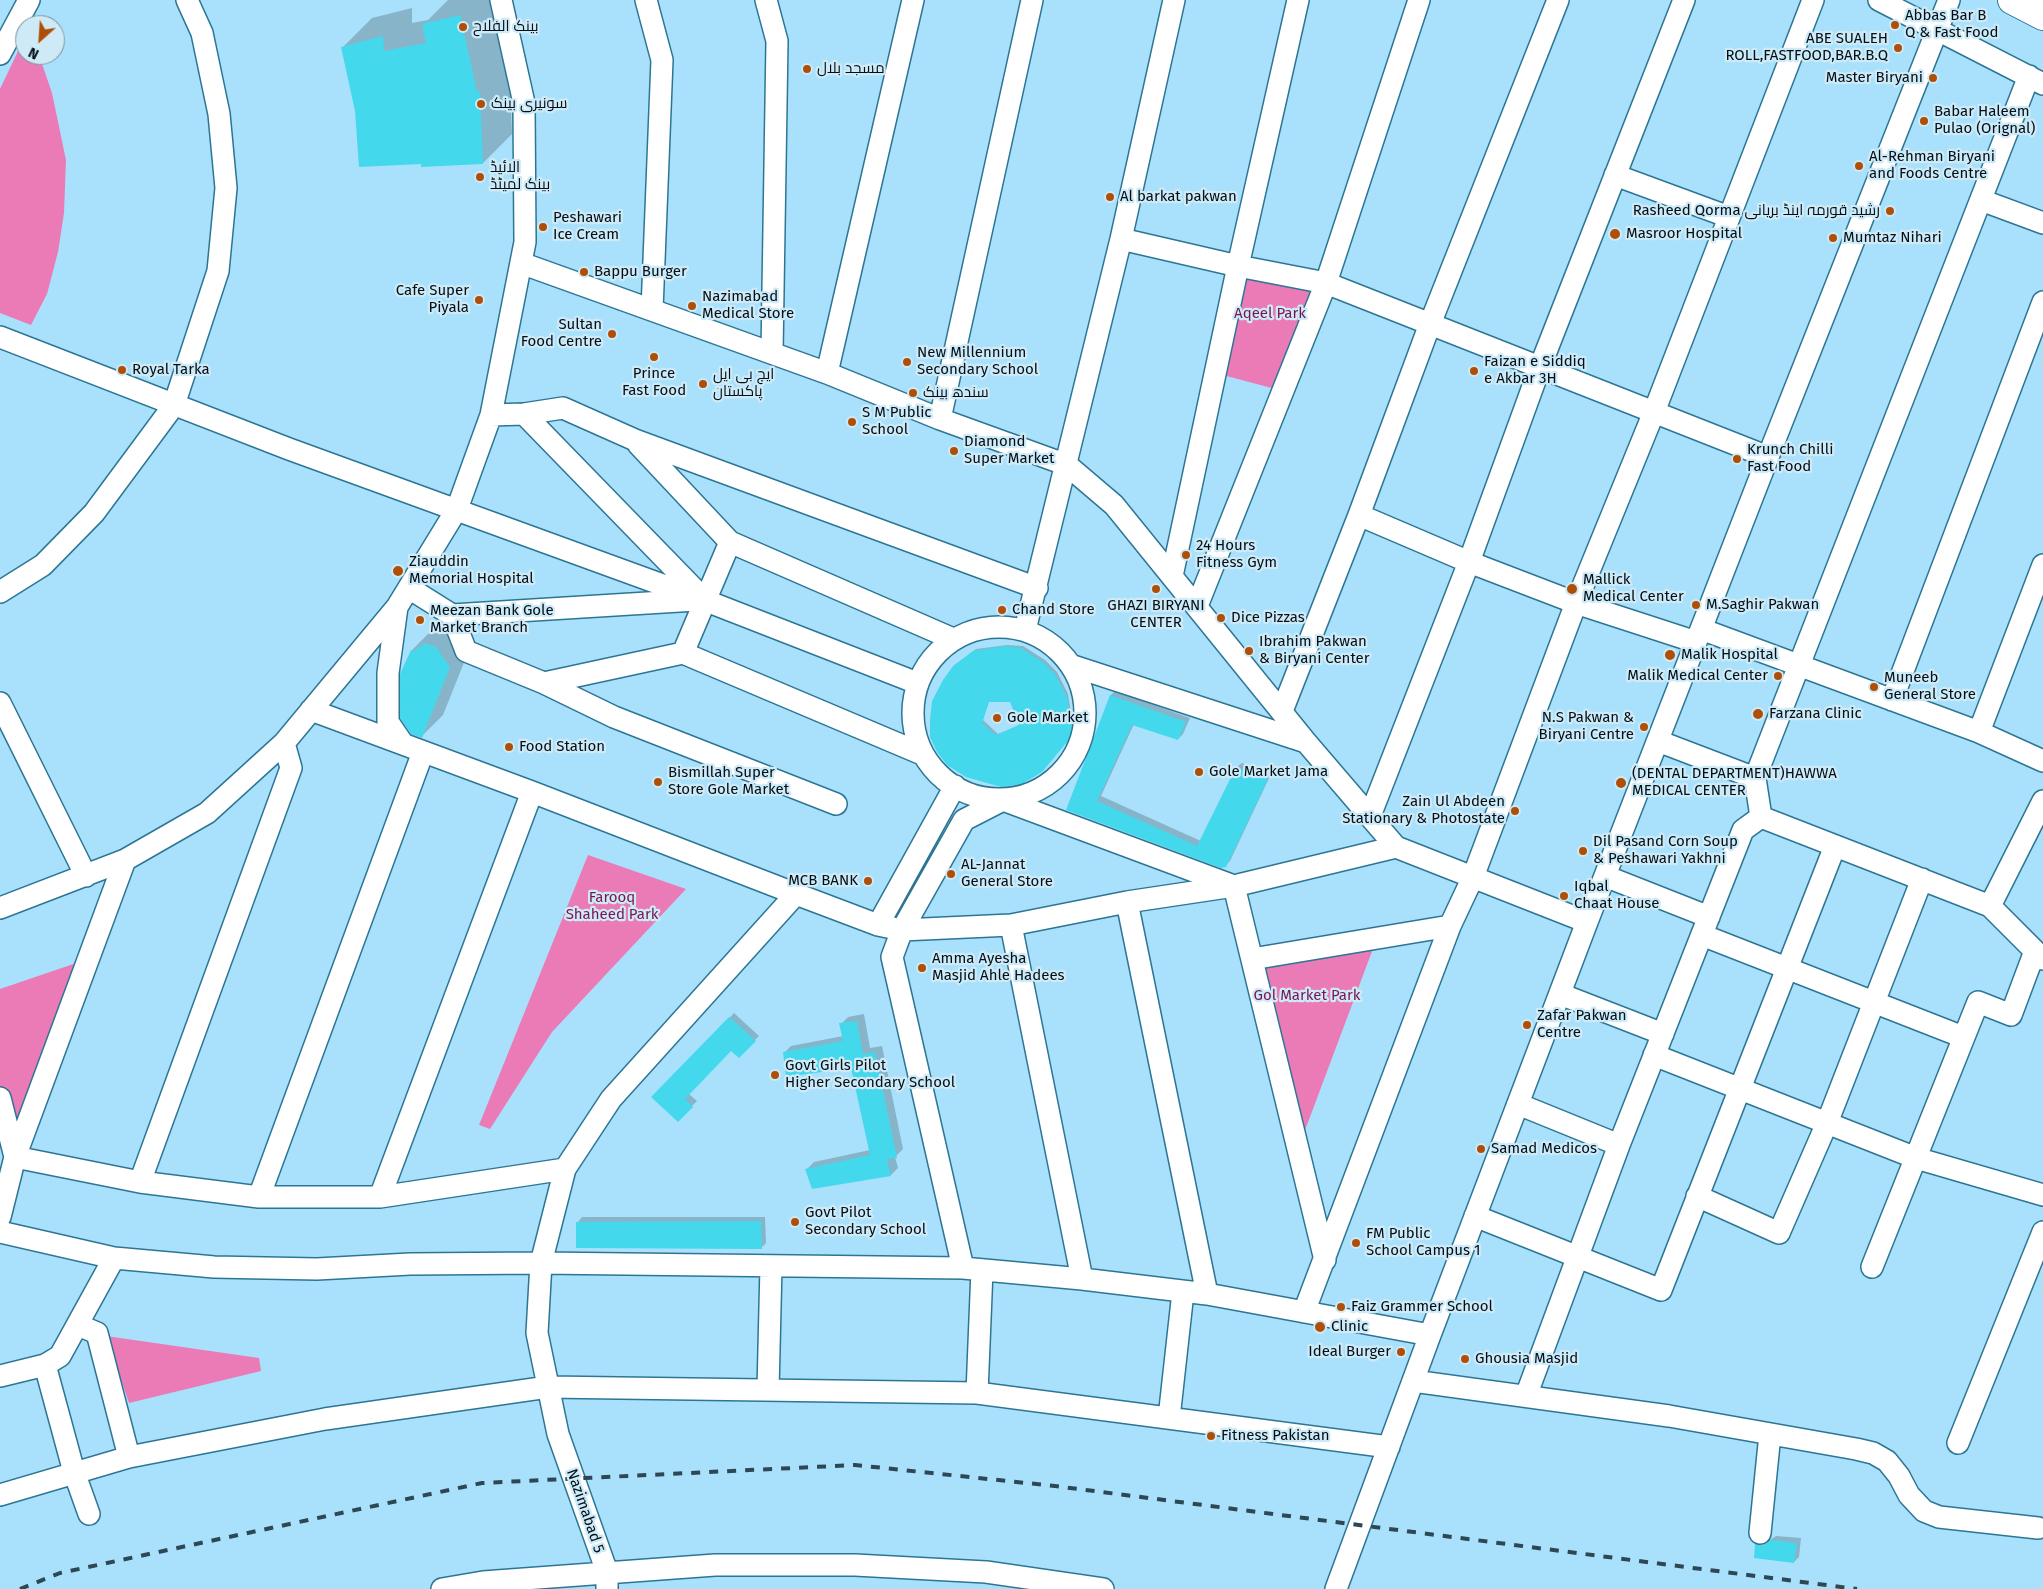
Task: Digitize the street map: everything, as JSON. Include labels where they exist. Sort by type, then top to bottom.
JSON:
[{"type":"highway","points":[[2012,0],[2043,16]]},
{"type":"street","points":[[0,54],[29,0]]},
{"type":"street","points":[[0,592],[43,565],[94,513],[174,405],[218,271],[226,188],[219,114],[202,33],[187,0]]},
{"type":"street","points":[[0,908],[125,860],[207,813],[284,743],[398,607],[457,509],[491,415],[525,242],[524,103],[501,0]]},
{"type":"street","points":[[646,0],[662,60],[652,310]]},
{"type":"street","points":[[766,0],[777,41],[772,353]]},
{"type":"street","points":[[827,373],[913,0]]},
{"type":"street","points":[[940,419],[1032,0]]},
{"type":"street","points":[[1025,630],[1037,588],[1121,239],[1174,0]]},
{"type":"street","points":[[1172,576],[1238,266],[1298,0]]},
{"type":"street","points":[[1197,606],[1326,282],[1419,0]]},
{"type":"street","points":[[1282,711],[1359,515],[1430,324],[1558,0]]},
{"type":"street","points":[[1370,816],[1469,562],[1540,367],[1684,0]]},
{"type":"street","points":[[1304,1312],[1450,926],[1473,877],[1576,604],[1654,412],[1813,0]]},
{"type":"street","points":[[1761,817],[1755,778],[1981,200],[2036,80],[1879,0]]},
{"type":"street","points":[[1336,1589],[1587,922],[1768,456],[1949,0]]},
{"type":"street","points":[[1615,175],[1729,217]]},
{"type":"street","points":[[1981,200],[2043,223]]},
{"type":"street","points":[[1121,239],[1238,266],[1326,282],[1768,456]]},
{"type":"street","points":[[521,263],[827,373],[940,419],[1067,465],[1114,505],[1306,742],[1396,847],[1587,922]]},
{"type":"street","points":[[1892,700],[2043,302]]},
{"type":"street","points":[[0,337],[289,449],[704,600],[917,683]]},
{"type":"street","points":[[491,415],[524,414],[563,408],[635,440],[1037,588]]},
{"type":"street","points":[[524,414],[704,600]]},
{"type":"street","points":[[635,440],[730,542],[953,639]]},
{"type":"street","points":[[1359,515],[1469,562],[1576,604],[1699,635],[1800,665],[1979,732],[2043,761]]},
{"type":"street","points":[[683,653],[730,542]]},
{"type":"street","points":[[1979,732],[2034,617],[2043,565]]},
{"type":"street","points":[[408,588],[452,615],[704,600]]},
{"type":"street","points":[[398,607],[388,673],[388,722],[413,748]]},
{"type":"street","points":[[452,615],[466,651],[544,682],[614,717],[836,804]]},
{"type":"street","points":[[977,1393],[972,1269],[892,958],[902,930],[964,820],[1003,800],[1034,793],[1059,776],[1073,760],[1084,732],[1086,702],[1073,666],[1052,644],[1025,630],[1006,626],[981,628],[953,639],[934,655],[917,683],[912,706],[915,736],[922,754],[941,778],[969,794],[1003,800],[1234,886]]},
{"type":"street","points":[[544,682],[683,653],[922,754]]},
{"type":"street","points":[[1073,666],[1306,742]]},
{"type":"street","points":[[0,703],[86,876]]},
{"type":"street","points":[[310,710],[532,792],[796,894],[878,924],[902,930],[1011,924],[1127,902],[1234,886],[1396,847]]},
{"type":"street","points":[[1658,741],[1755,778]]},
{"type":"street","points":[[140,1182],[291,768],[284,743]]},
{"type":"street","points":[[259,1197],[413,748]]},
{"type":"street","points":[[878,924],[955,786]]},
{"type":"street","points":[[380,1197],[532,792]]},
{"type":"street","points":[[1990,906],[2043,801]]},
{"type":"street","points":[[1761,817],[1990,906],[2039,955],[2011,1015],[1978,1002],[1872,1267]]},
{"type":"street","points":[[1526,1396],[1619,1145],[1743,830],[1761,817]]},
{"type":"street","points":[[1475,1216],[1661,1290],[1834,846]]},
{"type":"street","points":[[0,1217],[15,1157],[125,860]]},
{"type":"street","points":[[1605,876],[1787,968],[1963,1037]]},
{"type":"street","points":[[1697,1196],[1780,1233],[1827,1123],[1922,880]]},
{"type":"street","points":[[1234,886],[1324,1260]]},
{"type":"street","name":"Nazimabad 5","points":[[607,1581],[558,1434],[537,1333],[541,1263],[565,1169],[611,1099],[796,894]]},
{"type":"street","points":[[1127,902],[1207,1294]]},
{"type":"street","points":[[1011,924],[1082,1279]]},
{"type":"street","points":[[1252,959],[1450,926]]},
{"type":"street","points":[[1560,994],[1663,1034]]},
{"type":"street","points":[[1654,1055],[1916,1158],[2043,1195]]},
{"type":"street","points":[[0,1098],[15,1157]]},
{"type":"street","points":[[1518,1104],[1619,1145]]},
{"type":"street","points":[[15,1157],[140,1182],[259,1197],[380,1197],[565,1169]]},
{"type":"street","points":[[0,1232],[114,1258],[214,1267],[317,1269],[410,1264],[541,1263],[972,1269],[1082,1279],[1207,1294],[1430,1335]]},
{"type":"street","points":[[1958,1443],[2043,1232]]},
{"type":"street","points":[[0,1376],[45,1366],[60,1356],[114,1258]]},
{"type":"street","points":[[768,1390],[771,1266]]},
{"type":"street","points":[[1169,1418],[1184,1292]]},
{"type":"street","points":[[78,1325],[97,1333],[129,1457]]},
{"type":"street","points":[[45,1366],[74,1472],[89,1514]]},
{"type":"street","points":[[1413,1381],[1669,1416],[1873,1453],[1887,1461],[1899,1476],[1909,1495],[1924,1511],[1939,1517],[2038,1528]]},
{"type":"street","points":[[0,1494],[129,1457],[324,1420],[548,1386],[977,1393],[1389,1447]]},
{"type":"street","points":[[1760,1533],[1770,1434]]},
{"type":"street","points":[[442,1589],[483,1582],[607,1581],[715,1565],[855,1565],[953,1580],[986,1572],[1103,1589]]},
{"type":"green space","points":[[15,57],[15,65],[42,65],[52,93],[66,160],[64,213],[58,252],[47,294],[31,325],[0,313],[0,89]]},
{"type":"green space","name":"Aqeel Park","points":[[1238,266],[1326,283],[1283,391],[1215,373]]},
{"type":"green space","name":"Farooq Shaheed Park","points":[[588,855],[686,889],[552,1032],[490,1129],[479,1125]]},
{"type":"green space","name":"Gol Market Park","points":[[1377,938],[1298,1149],[1252,959]]},
{"type":"green space","points":[[88,959],[15,1157],[0,1098],[0,989]]},
{"type":"green space","points":[[106,1336],[259,1358],[261,1371],[129,1403]]},
{"type":"building","points":[[460,15],[477,92],[480,92],[483,164],[359,167],[355,111],[341,47],[383,36],[384,51],[426,43],[422,24]]},
{"type":"building","points":[[425,643],[436,647],[450,667],[422,738],[411,734],[400,718],[400,674],[411,650],[414,651]]},
{"type":"building","points":[[1005,646],[1021,648],[1043,662],[1055,674],[1067,697],[1073,735],[1042,772],[1022,784],[1001,787],[966,777],[947,765],[937,752],[930,737],[932,701],[953,666],[973,651]],"holes":[[[989,702],[1010,702],[1019,725],[996,735],[982,723]]]},
{"type":"building","points":[[1110,695],[1186,722],[1178,740],[1132,725],[1097,801],[1197,846],[1236,767],[1268,779],[1226,867],[1221,868],[1066,810]]},
{"type":"building","points":[[729,1017],[756,1041],[739,1058],[731,1051],[685,1099],[693,1107],[678,1122],[651,1097]]},
{"type":"building","points":[[857,1021],[863,1054],[875,1052],[897,1158],[887,1159],[891,1176],[812,1189],[805,1169],[870,1155],[851,1068],[786,1077],[783,1052],[843,1041],[839,1023]]},
{"type":"building","points":[[761,1221],[762,1249],[576,1248],[576,1222]]},
{"type":"building","points":[[1770,1540],[1797,1543],[1794,1563],[1754,1558],[1755,1544],[1765,1545]]},
{"type":"railway","points":[[20,1589],[60,1573],[482,1483],[855,1465],[1055,1486],[1857,1589]]},
{"type":"place","name":"Abbas Bar B Q & Fast Food","points":[[1895,25]]},
{"type":"place","name":"بینک الفلاح","points":[[463,27]]},
{"type":"place","name":"ABE SUALEH ROLL,FASTFOOD,BAR.B.Q","points":[[1898,48]]},
{"type":"place","name":"مسجد بلال","points":[[807,69]]},
{"type":"place","name":"Master Biryani","points":[[1933,78]]},
{"type":"place","name":"سونیری بینک","points":[[481,104]]},
{"type":"place","name":"Babar Haleem Pulao (Orignal)","points":[[1924,121]]},
{"type":"place","name":"Al-Rehman Biryani and Foods Centre","points":[[1859,166]]},
{"type":"place","name":"الائیڈ بینک لمیٹڈ","points":[[480,177]]},
{"type":"place","name":"Al barkat pakwan","points":[[1110,197]]},
{"type":"place","name":"Rasheed Qorma رشید قورمہ اینڈ بریانی","points":[[1890,211]]},
{"type":"place","name":"Peshawari Ice Cream","points":[[543,227]]},
{"type":"place","name":"Masroor Hospital","points":[[1615,234]]},
{"type":"place","name":"Mumtaz Nihari","points":[[1833,238]]},
{"type":"place","name":"Bappu Burger","points":[[584,272]]},
{"type":"place","name":"Cafe Super Piyala","points":[[479,300]]},
{"type":"place","name":"Nazimabad Medical Store","points":[[692,306]]},
{"type":"place","name":"Sultan Food Centre","points":[[612,334]]},
{"type":"place","name":"Prince Fast Food","points":[[654,357]]},
{"type":"place","name":"New Millennium Secondary School","points":[[907,362]]},
{"type":"place","name":"Royal Tarka","points":[[122,370]]},
{"type":"place","name":"Faizan e Siddiq e Akbar 3H","points":[[1474,371]]},
{"type":"place","name":"ایچ بی ایل پاکستان","points":[[703,384]]},
{"type":"place","name":"سندھ بینک","points":[[913,393]]},
{"type":"place","name":"S M Public School","points":[[852,422]]},
{"type":"place","name":"Diamond Super Market","points":[[954,451]]},
{"type":"place","name":"Krunch Chilli Fast Food","points":[[1737,459]]},
{"type":"place","name":"24 Hours Fitness Gym","points":[[1186,555]]},
{"type":"place","name":"Ziauddin Memorial Hospital","points":[[398,571]]},
{"type":"place","name":"GHAZI BIRYANI CENTER","points":[[1156,589]]},
{"type":"place","name":"Mallick Medical Center","points":[[1572,589]]},
{"type":"place","name":"M.Saghir Pakwan","points":[[1696,605]]},
{"type":"place","name":"Chand Store","points":[[1002,610]]},
{"type":"place","name":"Dice Pizzas","points":[[1221,618]]},
{"type":"place","name":"Meezan Bank Gole Market Branch","points":[[420,620]]},
{"type":"place","name":"Ibrahim Pakwan & Biryani Center","points":[[1249,651]]},
{"type":"place","name":"Malik Hospital","points":[[1670,655]]},
{"type":"place","name":"Malik Medical Center","points":[[1778,676]]},
{"type":"place","name":"Muneeb General Store","points":[[1874,687]]},
{"type":"place","name":"Farzana Clinic","points":[[1758,714]]},
{"type":"place","name":"Gole Market","points":[[997,718]]},
{"type":"place","name":"N.S Pakwan & Biryani Centre","points":[[1644,727]]},
{"type":"place","name":"Food Station","points":[[509,747]]},
{"type":"place","name":"Gole Market Jama","points":[[1199,772]]},
{"type":"place","name":"Bismillah Super Store Gole Market","points":[[658,782]]},
{"type":"place","name":"(DENTAL DEPARTMENT)HAWWA MEDICAL CENTER","points":[[1621,783]]},
{"type":"place","name":"Zain Ul Abdeen Stationary & Photostate","points":[[1515,811]]},
{"type":"place","name":"Dil Pasand Corn Soup & Peshawari Yakhni","points":[[1583,851]]},
{"type":"place","name":"AL-Jannat General Store","points":[[951,874]]},
{"type":"place","name":"MCB BANK","points":[[868,881]]},
{"type":"place","name":"Iqbal Chaat House","points":[[1564,896]]},
{"type":"place","name":"Amma Ayesha Masjid Ahle Hadees","points":[[922,968]]},
{"type":"place","name":"Zafar Pakwan Centre","points":[[1527,1025]]},
{"type":"place","name":"Govt Girls Pilot Higher Secondary School","points":[[775,1075]]},
{"type":"place","name":"Samad Medicos","points":[[1481,1149]]},
{"type":"place","name":"Govt Pilot Secondary School","points":[[795,1222]]},
{"type":"place","name":"FM Public School Campus 1","points":[[1356,1243]]},
{"type":"place","name":"Faiz Grammer School","points":[[1341,1307]]},
{"type":"place","name":"Clinic","points":[[1320,1327]]},
{"type":"place","name":"Ideal Burger","points":[[1401,1352]]},
{"type":"place","name":"Ghousia Masjid","points":[[1465,1359]]},
{"type":"place","name":"Fitness Pakistan","points":[[1211,1436]]}]
